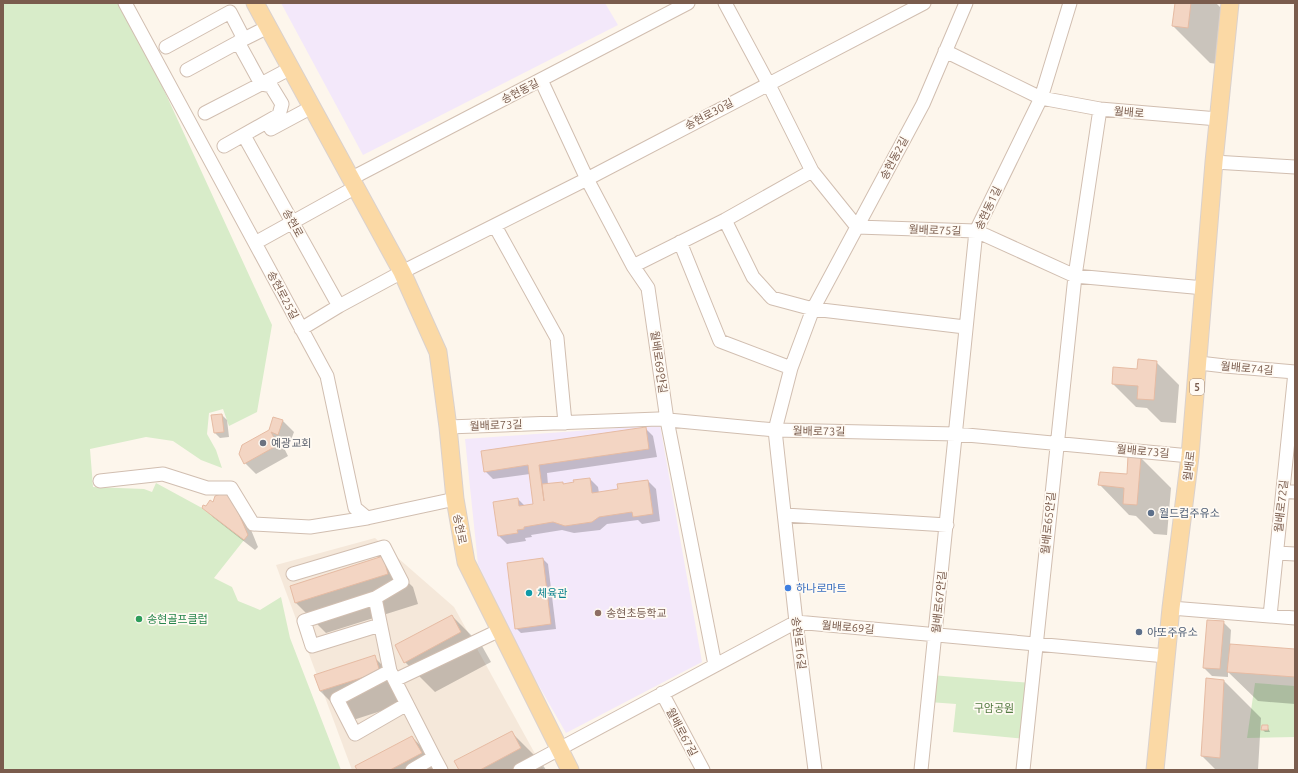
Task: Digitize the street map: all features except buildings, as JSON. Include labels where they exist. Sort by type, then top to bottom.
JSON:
[{"type":"main road","name":"송현로","points":[[255,3],[402,272],[438,352],[448,427],[455,499],[466,562],[570,770]]},
{"type":"main road","name":"월배로","points":[[1155,770],[1171,608],[1190,456],[1199,363],[1214,162],[1230,3]]},
{"type":"street","name":"송현로25길","points":[[125,3],[327,376],[355,508],[367,518]]},
{"type":"street","name":"송현동길","points":[[255,243],[293,222],[354,183],[541,80],[688,3]]},
{"type":"street","points":[[725,3],[768,83],[812,171],[857,227]]},
{"type":"street","name":"송현로30길","points":[[402,272],[587,179],[768,83],[924,3]]},
{"type":"street","name":"송현동2길","points":[[775,430],[791,368],[813,309],[923,104],[966,3]]},
{"type":"street","name":"송현동1길","points":[[956,434],[965,327],[976,231],[1041,98],[1070,3]]},
{"type":"street","points":[[166,47],[230,12],[261,84]]},
{"type":"street","points":[[187,70],[268,27]]},
{"type":"street","points":[[945,51],[1041,98]]},
{"type":"street","points":[[205,113],[291,68]]},
{"type":"street","name":"월배로69안길","points":[[541,80],[587,179],[633,266],[648,288],[667,420],[715,665]]},
{"type":"street","points":[[224,146],[278,116],[282,104],[271,86],[261,84]]},
{"type":"street","name":"월배로","points":[[1041,98],[1100,109],[1218,119]]},
{"type":"street","points":[[211,160],[312,107]]},
{"type":"street","points":[[1076,276],[1100,109]]},
{"type":"street","name":"송현로","points":[[247,141],[340,306]]},
{"type":"street","points":[[1214,162],[1295,167]]},
{"type":"street","points":[[633,266],[725,220],[812,171]]},
{"type":"street","points":[[725,220],[753,277],[772,298],[813,309],[965,327]]},
{"type":"street","points":[[495,226],[557,338],[565,423]]},
{"type":"street","name":"월배로75길","points":[[857,227],[976,231],[1076,276],[1204,288]]},
{"type":"street","points":[[680,242],[720,341],[791,368]]},
{"type":"street","points":[[301,329],[402,272]]},
{"type":"street","name":"월배로65안길","points":[[1023,770],[1056,444],[1076,276]]},
{"type":"street","name":"월배로74길","points":[[1199,363],[1295,372]]},
{"type":"street","name":"월배로72길","points":[[1270,616],[1277,553],[1289,491],[1295,372]]},
{"type":"street","name":"월배로73길","points":[[448,427],[667,420],[775,430],[956,434],[1190,456]]},
{"type":"street","name":"송현로16길","points":[[775,430],[796,622],[815,770]]},
{"type":"street","name":"월배로67안길","points":[[921,770],[956,434]]},
{"type":"street","points":[[100,481],[163,474],[207,488],[230,488],[253,524],[310,527],[367,518],[455,499]]},
{"type":"street","points":[[785,515],[947,525]]},
{"type":"street","points":[[293,574],[384,547],[402,582],[375,598],[304,621],[312,646],[380,625]]},
{"type":"street","points":[[1277,553],[1295,554]]},
{"type":"street","points":[[375,598],[392,676],[441,770]]},
{"type":"street","points":[[1171,608],[1295,618]]},
{"type":"street","points":[[520,770],[796,622]]},
{"type":"street","name":"월배로69길","points":[[796,622],[1166,656]]},
{"type":"street","points":[[407,704],[355,734],[337,699],[500,630]]},
{"type":"street","name":"월배로67길","points":[[662,693],[703,770]]},
{"type":"street","points":[[414,769],[434,757]]},
{"type":"shaded area","points":[[281,3],[605,3],[618,25],[363,155]]},
{"type":"shaded area","name":"송현초등학교","points":[[660,425],[702,662],[566,733],[527,665],[478,564],[465,439]]},
{"type":"shaded area","points":[[375,538],[454,607],[544,770],[352,770],[276,565]]},
{"type":"green space","points":[[3,3],[124,3],[272,325],[257,412],[229,426],[223,409],[209,413],[207,434],[216,450],[222,468],[201,460],[173,441],[146,437],[90,449],[93,487],[144,489],[152,492],[156,483],[202,508],[244,540],[214,578],[232,587],[238,601],[260,610],[281,597],[290,638],[341,770],[3,770]]},
{"type":"green space","name":"구암공원","points":[[931,675],[1032,683],[1026,739],[953,732],[956,704],[929,702]]},
{"type":"green space","points":[[1255,683],[1295,686],[1295,737],[1247,738]]},
{"type":"place","name":"예광교회","points":[[263,443]]},
{"type":"place","name":"월드컵주유소","points":[[1151,513]]},
{"type":"place","name":"하나로마트","points":[[788,588]]},
{"type":"place","name":"체육관","points":[[529,593]]},
{"type":"place","name":"송현초등학교","points":[[598,613]]},
{"type":"place","name":"송현골프클럽","points":[[139,619]]},
{"type":"place","name":"아또주유소","points":[[1139,632]]}]
